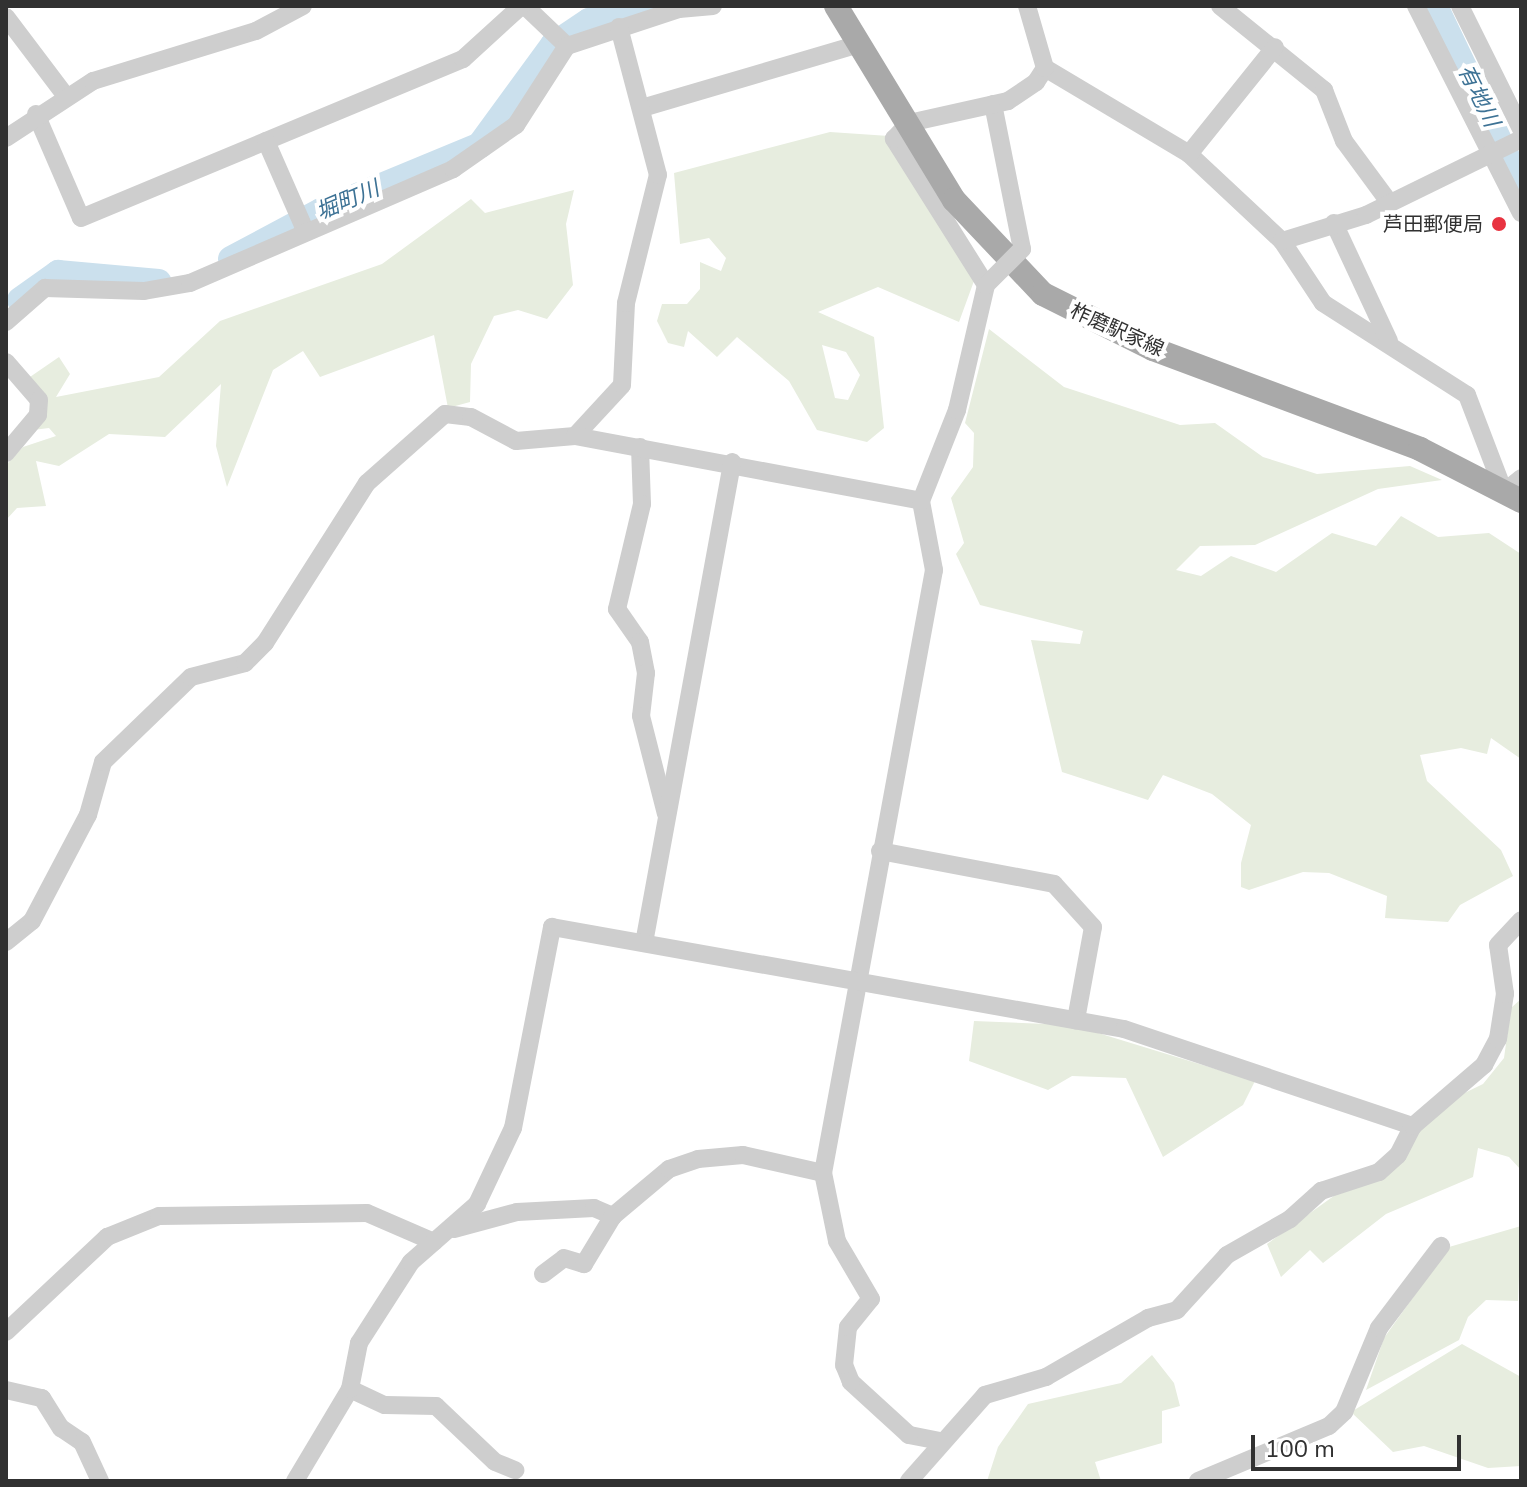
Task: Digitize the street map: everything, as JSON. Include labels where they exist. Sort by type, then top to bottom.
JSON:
[{"type":"main road","name":"柞磨駅家線","points":[[836,6],[954,200],[1043,294],[1092,323],[1420,449],[1515,490]]},
{"type":"street","points":[[6,138],[65,95],[137,62],[256,31],[303,6]]},
{"type":"street","points":[[36,114],[81,218],[463,59],[523,6],[552,17],[567,46]]},
{"type":"street","points":[[6,322],[45,288],[144,291],[190,283],[487,152],[516,125],[567,46],[619,27],[713,6]]},
{"type":"street","points":[[1027,6],[1045,68],[1189,154],[1282,241],[1323,303],[1389,341],[1467,395],[1515,490]]},
{"type":"street","points":[[1220,6],[1275,47],[1324,90],[1344,141],[1389,202]]},
{"type":"street","points":[[1416,6],[1521,213]]},
{"type":"street","points":[[1282,241],[1389,202],[1491,159],[1520,138],[1460,6]]},
{"type":"street","points":[[6,17],[65,95]]},
{"type":"street","points":[[575,436],[622,385],[626,303],[658,175],[619,27]]},
{"type":"street","points":[[642,108],[859,44]]},
{"type":"street","points":[[1189,154],[1275,47]]},
{"type":"street","points":[[986,285],[894,139],[909,123],[993,104],[1036,82],[1045,68]]},
{"type":"street","points":[[940,1441],[909,1435],[847,1374],[848,1327],[871,1299],[837,1241],[823,1173],[934,570],[921,501],[957,410],[986,285],[1022,249],[993,104]]},
{"type":"street","points":[[266,141],[305,230]]},
{"type":"street","points":[[1334,223],[1389,341]]},
{"type":"street","points":[[6,362],[39,400],[38,415],[6,453]]},
{"type":"street","points":[[6,942],[32,921],[88,815],[103,762],[191,677],[245,663],[265,643],[388,458],[445,414],[471,417],[516,441],[575,436],[732,462],[921,501]]},
{"type":"street","points":[[640,447],[642,504],[617,609],[640,642],[646,673],[641,716],[668,814]]},
{"type":"street","points":[[644,943],[732,462]]},
{"type":"street","points":[[880,851],[1054,884],[1093,927],[1076,1020]]},
{"type":"street","points":[[909,1481],[940,1441],[985,1395],[1046,1377],[1148,1318],[1177,1310],[1227,1255],[1321,1191],[1379,1172],[1413,1126],[1484,1065],[1498,1039],[1505,994],[1498,945],[1521,920]]},
{"type":"street","points":[[295,1481],[350,1389],[359,1343],[411,1262],[477,1204],[513,1128],[552,927],[1076,1020],[1413,1126]]},
{"type":"street","points":[[543,1274],[564,1258],[584,1264],[613,1216],[669,1169],[698,1159],[743,1155],[823,1173]]},
{"type":"street","points":[[6,1332],[107,1237],[159,1216],[367,1213],[441,1237],[517,1212],[594,1208],[613,1216]]},
{"type":"street","points":[[1198,1481],[1337,1419],[1379,1328],[1441,1246]]},
{"type":"street","points":[[350,1389],[385,1405],[436,1406],[495,1462],[515,1470]]},
{"type":"street","points":[[6,1390],[42,1398],[61,1428],[82,1442],[100,1481]]},
{"type":"shaded area","points":[[830,132],[889,136],[974,281],[959,322],[878,287],[818,312],[874,337],[884,428],[867,442],[817,430],[789,381],[737,337],[717,357],[688,331],[684,347],[668,343],[657,321],[662,304],[687,304],[700,289],[700,262],[721,271],[726,258],[709,238],[680,244],[674,173]],"holes":[[[822,345],[846,352],[860,375],[848,400],[835,398]]]},
{"type":"shaded area","points":[[574,190],[566,224],[573,285],[547,319],[518,310],[494,316],[471,364],[470,402],[448,408],[434,335],[320,377],[303,351],[273,370],[227,487],[216,446],[221,384],[165,437],[109,434],[59,466],[36,461],[46,506],[17,508],[6,520],[6,465],[23,447],[56,436],[49,428],[33,430],[27,379],[59,357],[70,374],[56,397],[159,377],[220,321],[382,264],[471,199],[485,213]]},
{"type":"shaded area","points":[[989,329],[1064,387],[1180,425],[1215,423],[1263,457],[1317,474],[1410,466],[1442,480],[1378,489],[1255,545],[1200,546],[1176,570],[1201,576],[1231,556],[1276,572],[1332,533],[1376,546],[1401,516],[1438,537],[1489,533],[1521,554],[1521,759],[1491,738],[1487,754],[1461,748],[1420,755],[1427,781],[1501,850],[1513,876],[1460,905],[1448,922],[1385,918],[1387,896],[1329,873],[1303,872],[1249,890],[1241,887],[1241,863],[1251,825],[1212,794],[1163,775],[1148,800],[1062,772],[1031,640],[1080,644],[1083,631],[980,605],[956,554],[964,543],[951,498],[973,467],[974,433],[965,423]]},
{"type":"shaded area","points":[[1521,999],[1521,1170],[1509,1157],[1478,1148],[1473,1177],[1386,1214],[1323,1263],[1310,1250],[1281,1277],[1267,1244],[1409,1142],[1448,1101],[1483,1084],[1504,1058],[1511,1008]]},
{"type":"shaded area","points":[[974,1021],[1072,1025],[1255,1081],[1243,1105],[1163,1157],[1126,1078],[1072,1076],[1048,1090],[969,1061]]},
{"type":"shaded area","points":[[1521,1226],[1518,1301],[1486,1300],[1468,1317],[1459,1340],[1366,1390],[1384,1338],[1449,1247]]},
{"type":"shaded area","points":[[1462,1344],[1521,1377],[1521,1466],[1488,1468],[1424,1446],[1393,1452],[1351,1412]]},
{"type":"shaded area","points":[[1152,1355],[1174,1383],[1180,1406],[1162,1411],[1162,1443],[1095,1462],[1101,1481],[987,1481],[998,1447],[1028,1404],[1121,1383]]},
{"type":"waterway","name":"堀町川","points":[[231,259],[321,211],[480,145],[553,45],[589,21],[650,6]]},
{"type":"waterway","name":"有地川","points":[[1435,6],[1521,186]]},
{"type":"waterway","name":"堀町川","points":[[20,300],[58,273],[159,282]]},
{"type":"place","name":"芦田郵便局","points":[[1499,224]]}]
